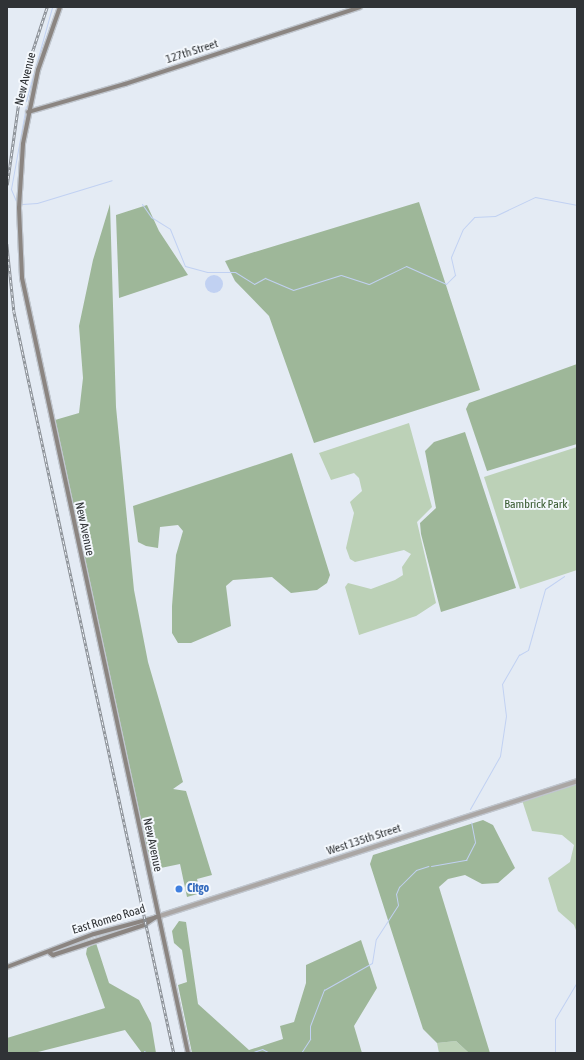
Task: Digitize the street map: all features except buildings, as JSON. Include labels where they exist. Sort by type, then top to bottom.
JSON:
[{"type":"main road","name":"New Avenue","points":[[60,7],[43,52],[28,112],[18,208],[26,305],[157,917],[188,1053]]},
{"type":"main road","name":"127th Street","points":[[28,112],[125,84],[360,7]]},
{"type":"main road","name":"East Romeo Road","points":[[7,967],[50,953],[53,955],[146,924],[157,917]]},
{"type":"street","name":"West 135th Street","points":[[157,917],[577,781]]},
{"type":"green space","points":[[419,202],[480,390],[314,443],[269,316],[235,281],[225,261]]},
{"type":"green space","points":[[110,204],[116,407],[134,590],[148,662],[183,782],[173,789],[186,791],[212,875],[197,879],[201,893],[187,897],[180,864],[151,870],[55,420],[79,413],[83,378],[79,326],[93,260]]},
{"type":"green space","points":[[147,205],[159,231],[188,275],[119,298],[116,215]]},
{"type":"green space","points":[[577,364],[577,444],[487,471],[466,409],[469,403]]},
{"type":"green space","points":[[409,423],[432,507],[417,522],[436,603],[416,616],[359,635],[345,587],[348,583],[371,589],[395,580],[403,575],[402,567],[411,554],[404,550],[355,562],[350,559],[346,548],[354,513],[350,502],[362,491],[359,478],[354,473],[331,480],[319,453]]},
{"type":"green space","points":[[465,432],[516,588],[441,612],[421,534],[420,523],[436,508],[425,451],[434,442]]},
{"type":"green space","name":"Bambrick Park","points":[[577,447],[577,570],[520,589],[484,477]]},
{"type":"green space","points":[[292,453],[330,575],[327,583],[317,590],[291,593],[272,577],[233,580],[226,586],[231,626],[191,643],[178,643],[172,633],[172,606],[176,555],[183,531],[178,525],[160,527],[158,548],[146,546],[138,542],[133,506]]},
{"type":"green space","points":[[577,782],[577,933],[574,925],[558,911],[548,878],[570,862],[574,845],[562,835],[532,831],[522,800]]},
{"type":"green space","points":[[483,820],[493,825],[515,868],[498,883],[482,884],[465,875],[448,879],[439,887],[490,1053],[469,1053],[456,1041],[437,1043],[423,1029],[370,864],[373,855]]},
{"type":"green space","points":[[179,921],[186,922],[198,1004],[249,1050],[283,1039],[280,1026],[294,1022],[306,983],[306,965],[361,940],[377,988],[354,1026],[362,1053],[192,1053],[178,985],[187,982],[182,950],[174,943],[172,931]]},
{"type":"green space","points":[[96,943],[109,983],[139,1000],[151,1023],[156,1053],[142,1053],[125,1030],[34,1053],[7,1053],[7,1038],[105,1008],[86,954],[87,948]]},
{"type":"green space","points":[[456,1041],[469,1053],[439,1053],[437,1043]]},
{"type":"water","points":[[214,275],[220,278],[223,284],[220,290],[214,293],[208,290],[205,284],[208,278]]},
{"type":"waterway","points":[[26,101],[52,7]]},
{"type":"waterway","points":[[16,201],[11,189],[26,106]]},
{"type":"waterway","points":[[22,204],[37,203],[112,180]]},
{"type":"waterway","points":[[142,204],[151,217],[170,229],[185,266],[207,272],[235,272],[254,284],[265,278],[293,290],[341,275],[369,284],[406,266],[446,284],[455,275],[451,257],[463,229],[474,217],[495,216],[535,197],[577,205]]},
{"type":"waterway","points":[[470,809],[500,756],[506,716],[502,684],[519,655],[528,650],[545,589],[564,576]]},
{"type":"waterway","points":[[431,866],[466,860],[475,842],[471,822]]},
{"type":"waterway","points":[[301,1053],[310,1039],[310,1026],[324,990],[372,963],[376,939],[398,905],[396,894],[399,887],[416,870],[428,866]]},
{"type":"waterway","points":[[555,1053],[555,1019],[577,982]]},
{"type":"waterway","points":[[250,1053],[262,1049],[270,1053]]},
{"type":"railway","points":[[7,185],[21,86],[47,7]]},
{"type":"railway","points":[[7,244],[14,311],[174,1053]]},
{"type":"place","name":"Citgo","points":[[179,889]]}]
